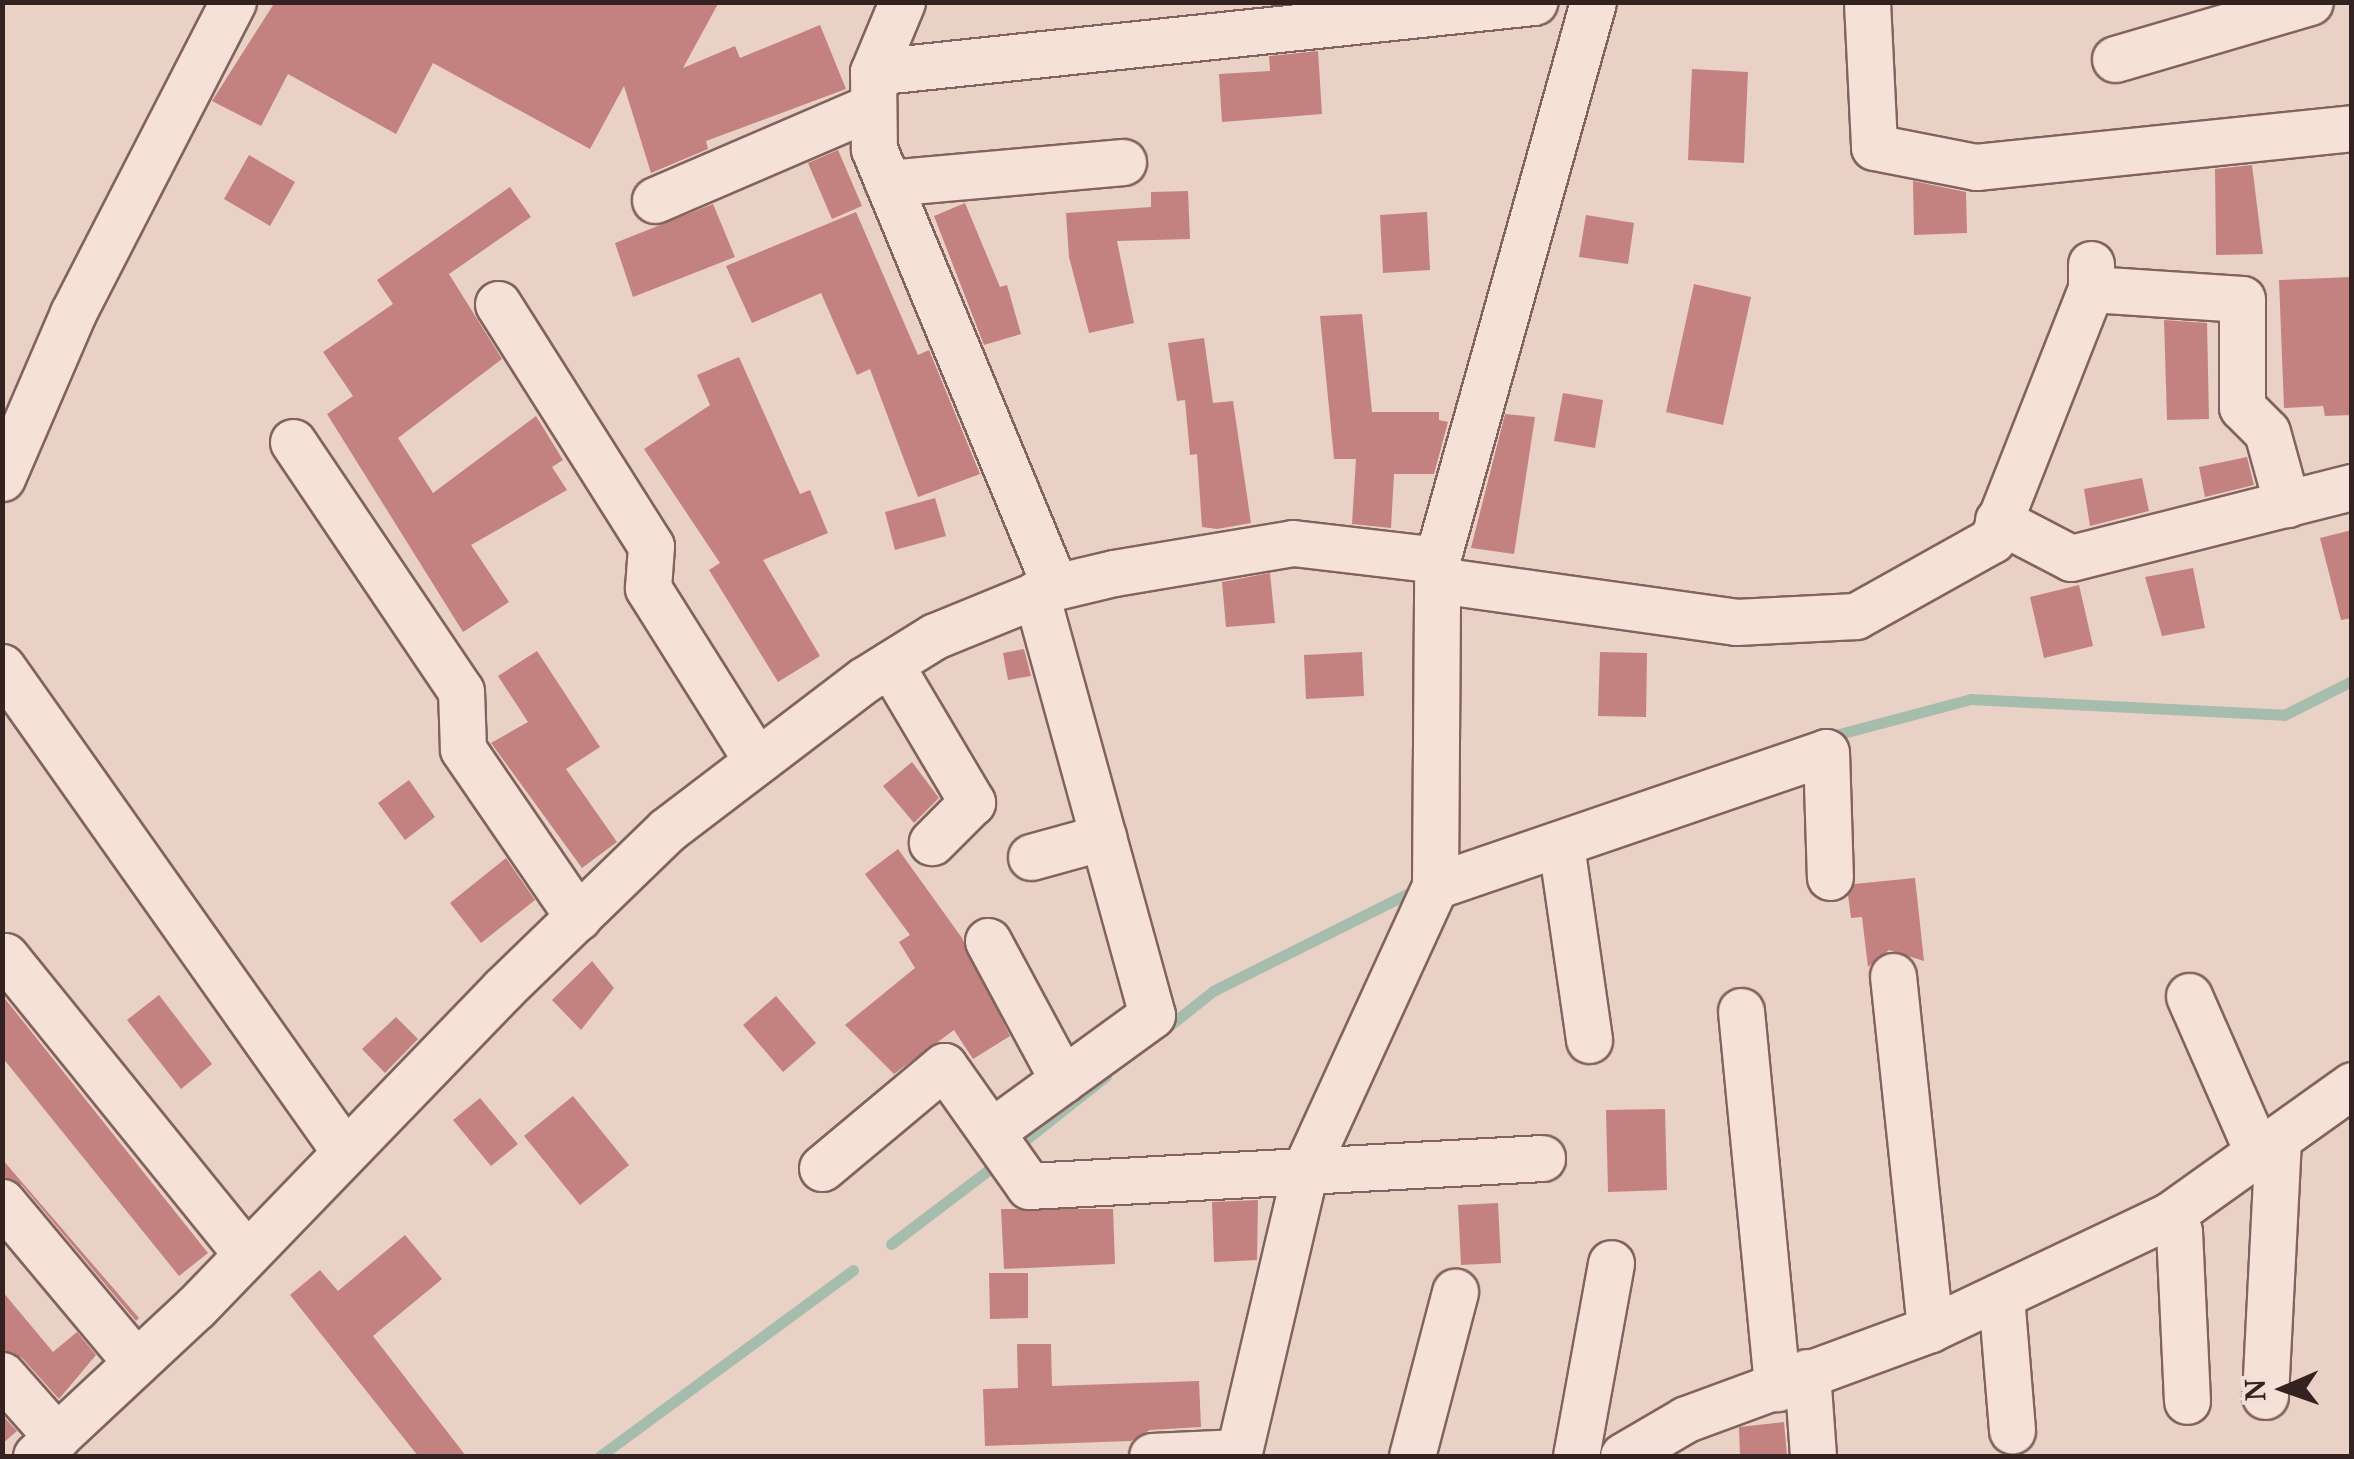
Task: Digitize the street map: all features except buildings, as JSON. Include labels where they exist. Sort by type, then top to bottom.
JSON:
[{"type":"street","points":[[2,478],[73,314],[233,2]]},
{"type":"street","points":[[902,2],[873,89],[874,149],[1046,590],[1103,837],[1152,1015],[991,1132]]},
{"type":"street","points":[[655,200],[873,89],[1534,2]]},
{"type":"street","points":[[1152,1456],[1238,1454],[1305,1170],[1435,886],[1438,570],[1593,2]]},
{"type":"street","points":[[1867,2],[1874,147],[1976,167],[2352,128]]},
{"type":"street","points":[[2114,59],[2310,2]]},
{"type":"street","points":[[888,183],[1123,162]]},
{"type":"street","points":[[2,1375],[46,1446],[246,1254],[668,830],[890,664],[935,636],[1046,590],[1293,543],[1736,622],[1856,616],[1992,540],[2091,276],[2242,300],[2242,407],[2267,432],[2287,504]]},
{"type":"street","points":[[498,304],[651,546],[648,588],[757,762]]},
{"type":"street","points":[[293,442],[461,690],[463,749],[578,917]]},
{"type":"street","points":[[1998,520],[2072,558],[2352,487]]},
{"type":"street","points":[[890,664],[972,802],[932,842]]},
{"type":"street","points":[[2,667],[345,1152]]},
{"type":"street","points":[[1435,886],[1826,752],[1830,877]]},
{"type":"street","points":[[1032,856],[1103,837]]},
{"type":"street","points":[[1561,845],[1589,1040]]},
{"type":"street","points":[[988,941],[1063,1080]]},
{"type":"street","points":[[5,956],[246,1254]]},
{"type":"street","points":[[1893,976],[1930,1329]]},
{"type":"street","points":[[2188,996],[2268,1146],[2265,1396]]},
{"type":"street","points":[[1741,1010],[1792,1380],[1813,1456]]},
{"type":"street","points":[[822,1168],[944,1066],[1029,1186],[1542,1158]]},
{"type":"street","points":[[1622,1456],[1686,1419],[1930,1329],[2170,1215],[2352,1085]]},
{"type":"street","points":[[2,1202],[136,1362]]},
{"type":"street","points":[[2170,1215],[2179,1231],[2187,1401]]},
{"type":"street","points":[[1576,1456],[1611,1263]]},
{"type":"street","points":[[1412,1456],[1456,1292]]},
{"type":"street","points":[[2002,1296],[2012,1431]]},
{"type":"waterway","points":[[1828,737],[1971,699],[2284,715],[2352,681]]},
{"type":"waterway","points":[[1164,1030],[1213,991],[1415,890]]},
{"type":"waterway","points":[[1019,1145],[1106,1076]]},
{"type":"waterway","points":[[891,1244],[995,1165]]},
{"type":"waterway","points":[[600,1456],[853,1270]]}]
